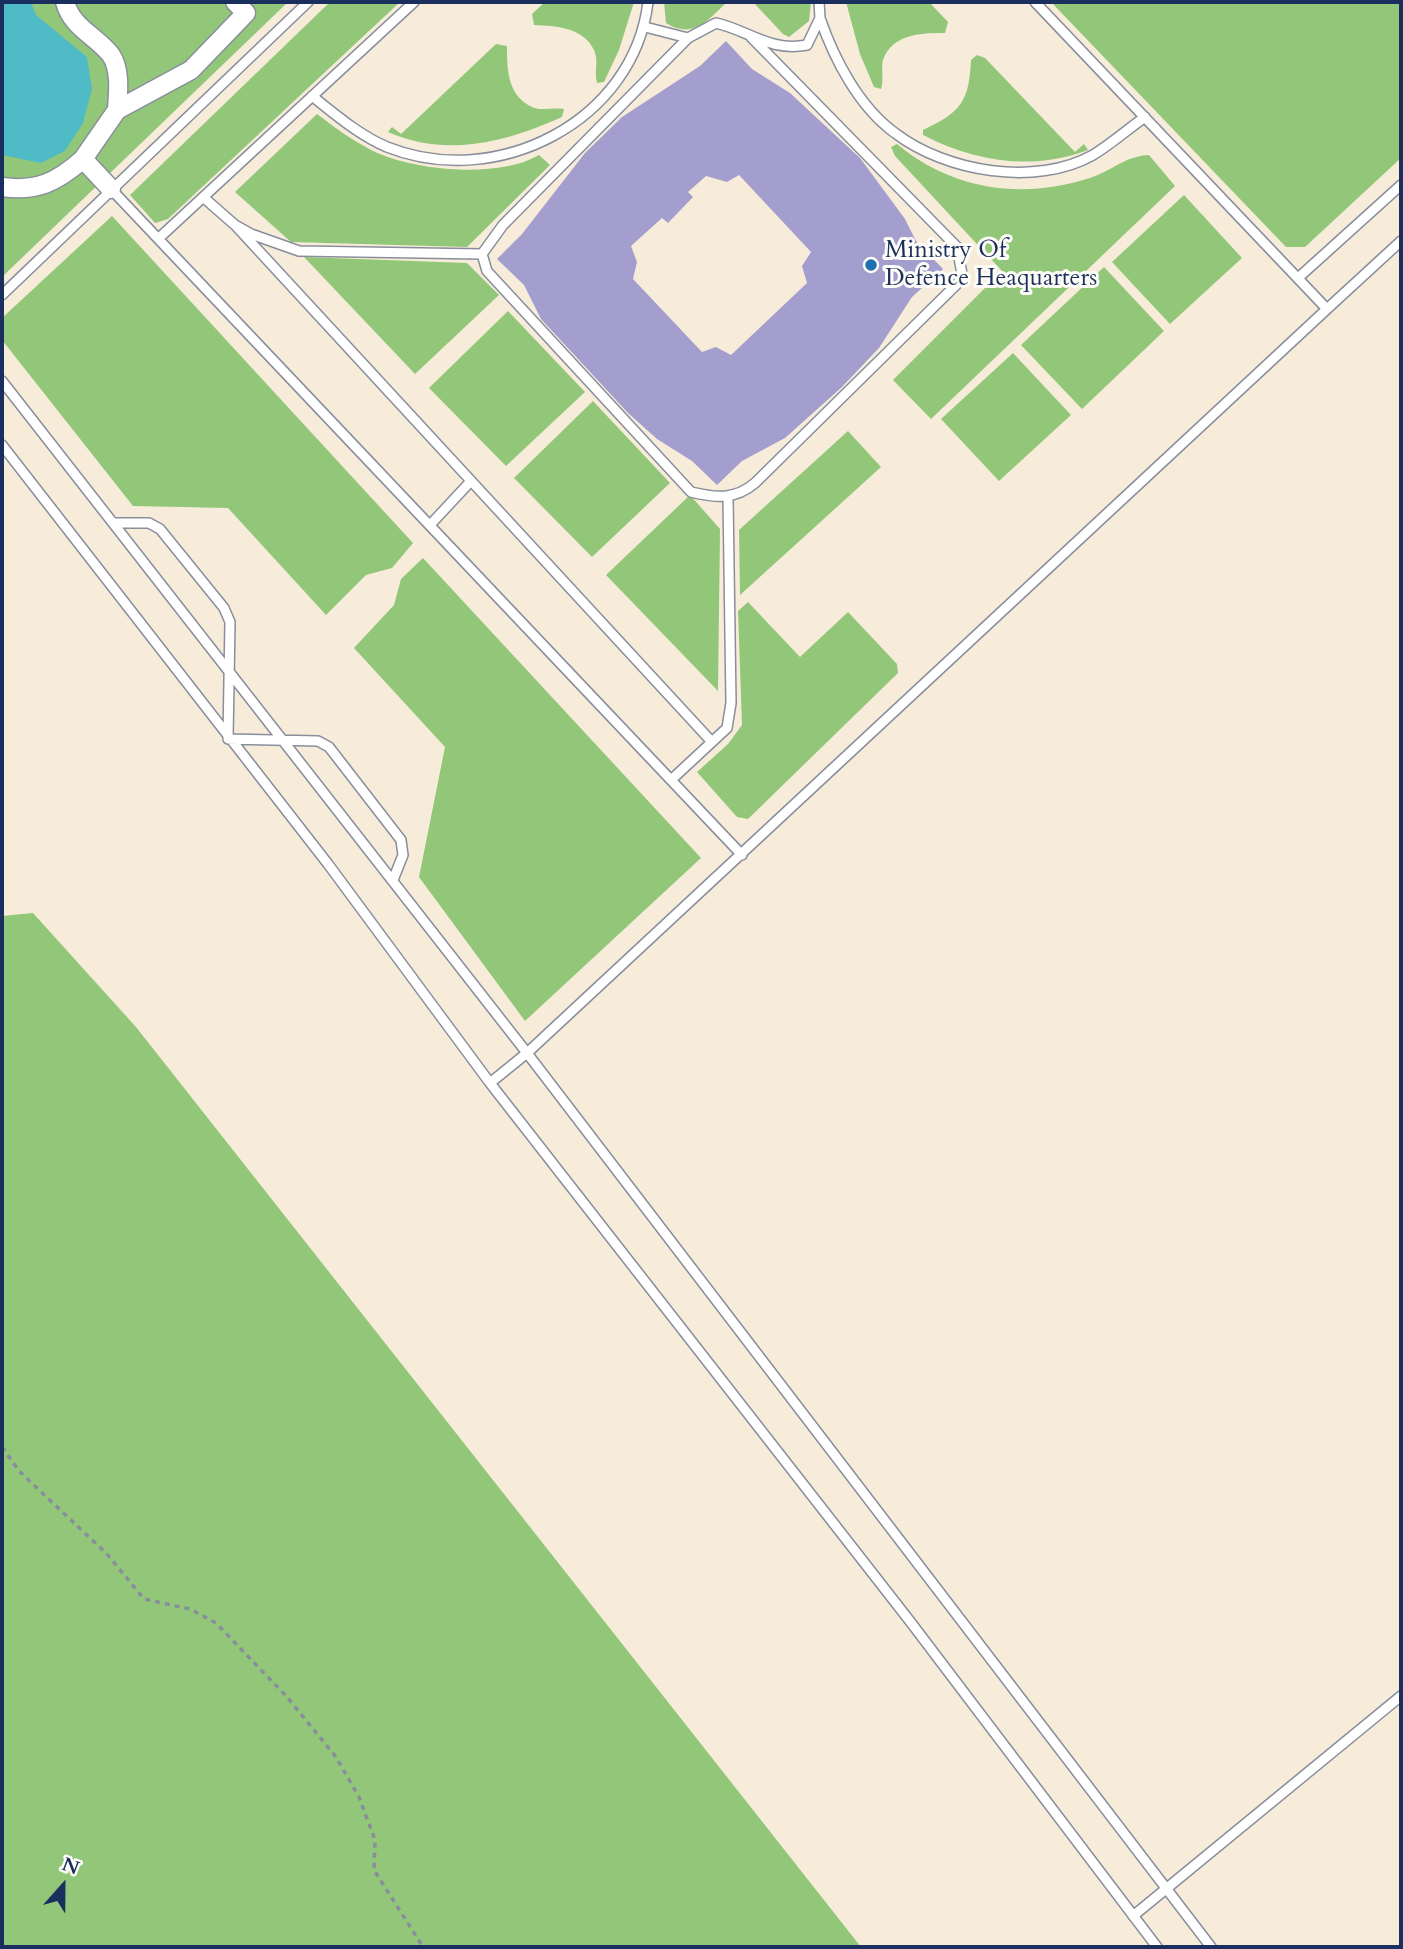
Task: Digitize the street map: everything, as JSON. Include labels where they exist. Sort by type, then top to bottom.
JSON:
[{"type":"street","points":[[65,2],[69,17],[111,56],[118,76],[117,110]]},
{"type":"street","points":[[2,187],[38,188],[60,180],[83,159],[117,110],[191,70],[246,13],[235,2]]},
{"type":"street","points":[[83,159],[111,189]]},
{"type":"lane","points":[[2,295],[308,2]]},
{"type":"lane","points":[[159,238],[414,2]]},
{"type":"lane","points":[[312,96],[351,127],[387,147],[419,156],[482,159],[526,150],[568,130],[597,104],[630,60],[645,27],[648,2]]},
{"type":"lane","points":[[819,2],[820,18],[830,46],[844,72],[872,111],[895,133],[965,165],[1016,173],[1045,171],[1092,156],[1145,117]]},
{"type":"lane","points":[[1035,2],[1327,309]]},
{"type":"lane","points":[[751,37],[786,49],[807,44],[820,18]]},
{"type":"lane","points":[[716,23],[736,27],[751,37],[957,247],[962,274],[958,283],[755,483],[744,492],[728,497],[691,492],[487,271],[482,254],[503,225],[688,38],[716,23]]},
{"type":"lane","points":[[645,27],[688,38]]},
{"type":"lane","points":[[1298,278],[1401,185]]},
{"type":"lane","points":[[111,189],[742,855]]},
{"type":"lane","points":[[203,197],[235,225],[712,742]]},
{"type":"lane","points":[[235,225],[299,251],[482,254]]},
{"type":"lane","points":[[490,1083],[527,1053],[742,855],[1401,241]]},
{"type":"lane","points":[[2,380],[527,1053],[1211,1947]]},
{"type":"lane","points":[[2,445],[228,739],[328,864],[490,1083],[909,1620],[1157,1947]]},
{"type":"lane","points":[[430,525],[471,481]]},
{"type":"lane","points":[[671,780],[727,727],[731,703],[728,497]]},
{"type":"lane","points":[[113,523],[149,523],[160,529],[224,608],[230,622],[228,739]]},
{"type":"lane","points":[[228,739],[318,741],[329,747],[401,840],[403,855],[393,880]]},
{"type":"lane","points":[[1133,1916],[1401,1696]]},
{"type":"path","points":[[2,1447],[19,1471],[107,1554],[144,1599],[190,1609],[216,1623],[287,1696],[335,1757],[359,1797],[375,1840],[374,1870],[423,1947]]},
{"type":"green space","points":[[2,2],[288,2],[2,277]]},
{"type":"green space","points":[[330,2],[400,2],[168,219],[155,223],[130,195]]},
{"type":"green space","points":[[545,2],[634,2],[619,50],[604,82],[597,83],[594,50],[583,37],[568,29],[534,25],[532,14]]},
{"type":"green space","points":[[664,2],[727,2],[700,26],[684,29],[666,23]]},
{"type":"green space","points":[[753,2],[811,2],[809,21],[789,37]]},
{"type":"green space","points":[[846,2],[929,2],[948,22],[945,33],[904,38],[890,48],[883,59],[881,89],[874,87],[860,54]]},
{"type":"green space","points":[[1051,2],[1401,2],[1401,158],[1305,247],[1286,247]]},
{"type":"green space","points":[[496,44],[507,46],[510,79],[522,101],[538,109],[564,109],[562,117],[519,134],[476,144],[432,144],[388,132],[392,127],[401,134]]},
{"type":"green space","points":[[977,55],[985,58],[1075,152],[1084,144],[1088,150],[1025,162],[963,152],[923,135],[923,130],[946,117],[960,104],[968,86],[971,60]]},
{"type":"green space","points":[[317,114],[371,150],[409,163],[479,170],[522,163],[539,155],[550,165],[467,247],[291,242],[235,192]]},
{"type":"green space","points":[[897,144],[918,160],[941,172],[964,181],[989,186],[1014,189],[1064,185],[1098,175],[1133,158],[1149,155],[1175,186],[931,419],[893,380],[1002,271],[895,156],[891,147]]},
{"type":"green space","points":[[1184,195],[1242,258],[1170,324],[1112,262]]},
{"type":"green space","points":[[112,216],[413,543],[392,568],[366,575],[326,615],[228,508],[133,506],[2,340],[2,318]]},
{"type":"green space","points":[[304,257],[467,263],[499,295],[415,374]]},
{"type":"green space","points":[[1104,267],[1164,331],[1082,409],[1021,345]]},
{"type":"green space","points":[[508,311],[585,392],[506,466],[429,388]]},
{"type":"green space","points":[[1013,353],[1071,415],[999,481],[941,419]]},
{"type":"green space","points":[[593,401],[670,483],[592,557],[514,478]]},
{"type":"green space","points":[[848,431],[881,467],[740,595],[739,530]]},
{"type":"green space","points":[[690,495],[720,529],[718,691],[606,575]]},
{"type":"green space","points":[[423,558],[701,858],[525,1021],[419,877],[445,747],[354,648],[394,605],[401,579]]},
{"type":"green space","points":[[748,602],[800,657],[848,612],[897,664],[898,673],[748,819],[737,817],[697,772],[728,744],[742,725],[738,611]]},
{"type":"green space","points":[[33,913],[136,1027],[861,1947],[2,1947],[2,916]]},
{"type":"water","points":[[2,2],[31,2],[36,15],[87,57],[92,89],[83,123],[65,151],[41,163],[2,155]]},
{"type":"building","name":"Ministry Of Defence Heaquarters","points":[[726,41],[752,69],[790,93],[860,158],[905,219],[916,241],[943,269],[912,297],[879,348],[842,387],[785,438],[742,461],[717,485],[692,461],[657,439],[628,413],[541,319],[524,285],[497,259],[522,234],[585,153],[622,117],[700,66]],"holes":[[[739,175],[811,252],[802,266],[807,283],[731,355],[716,347],[702,352],[633,279],[637,262],[631,246],[662,218],[668,223],[693,197],[688,192],[706,176],[727,182]]]},
{"type":"place","name":"Ministry Of Defence Heaquarters","points":[[871,265]]}]
